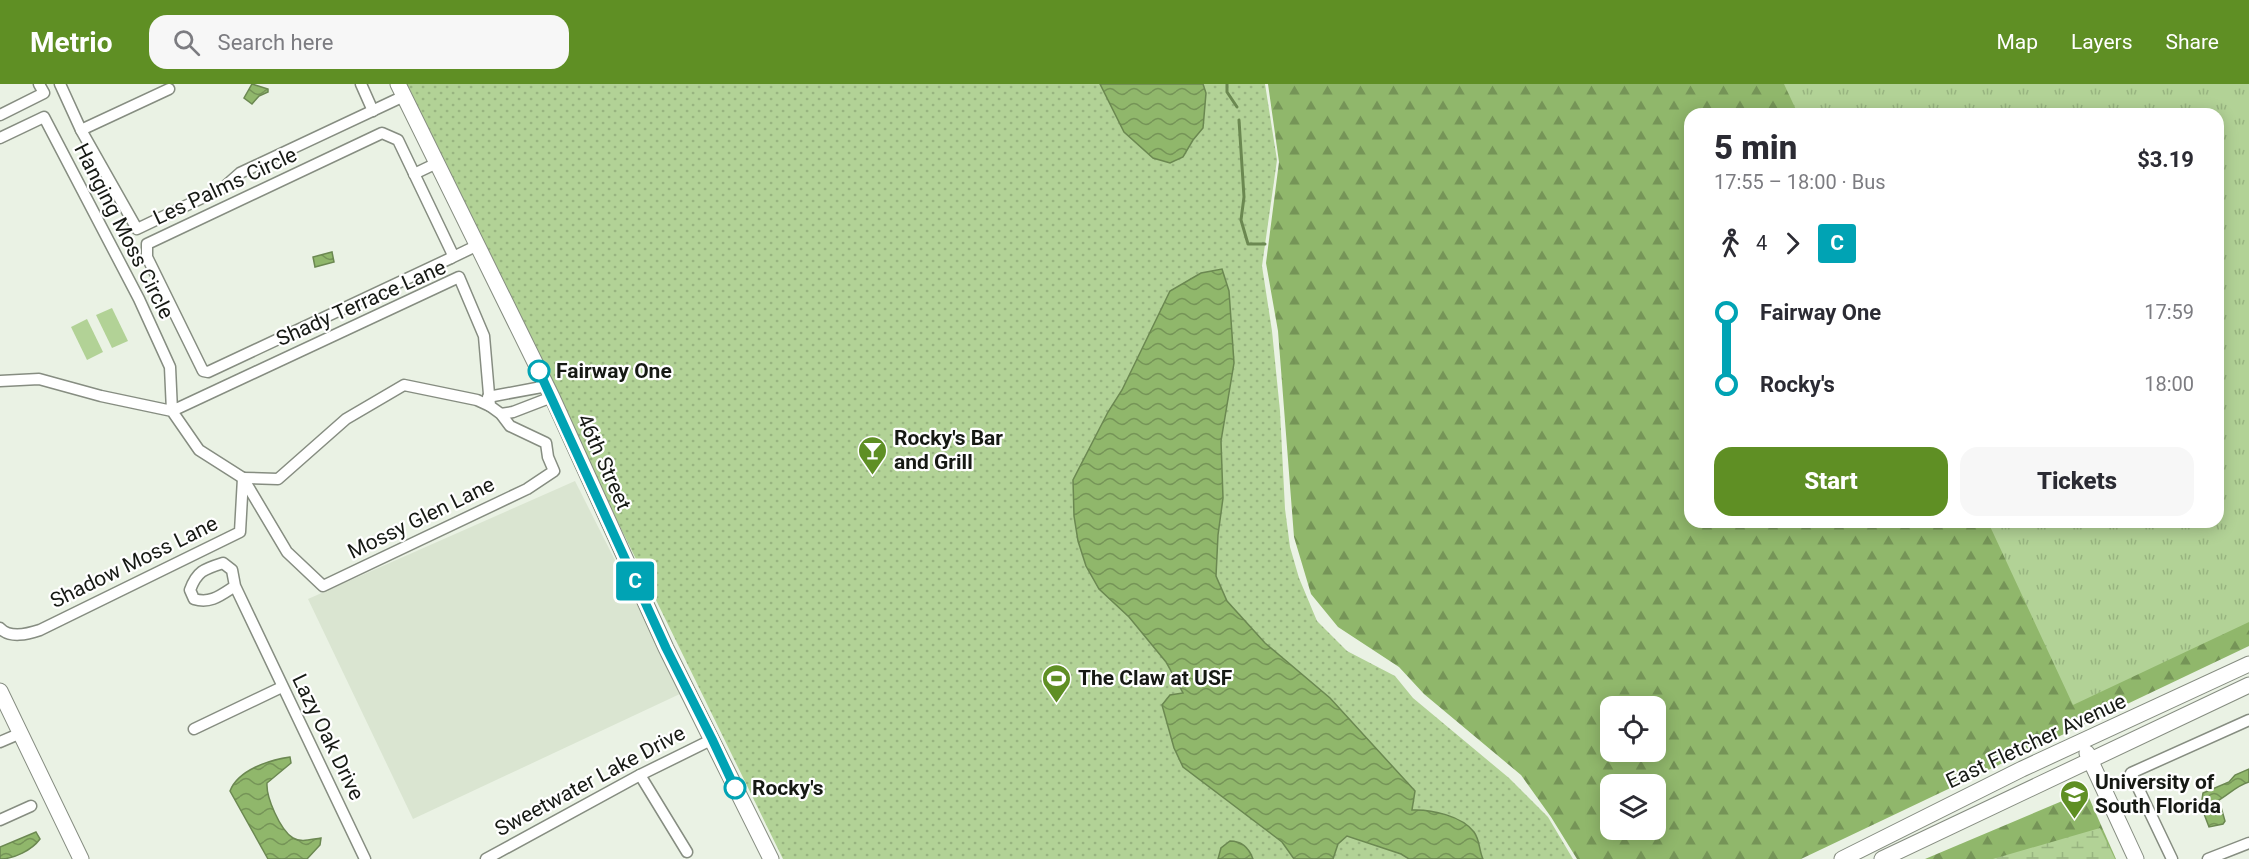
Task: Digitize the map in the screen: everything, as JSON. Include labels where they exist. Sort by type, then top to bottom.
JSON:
[{"type":"street","points":[[0,115],[44,93],[39,84]]},
{"type":"street","points":[[60,84],[81,130],[147,244]]},
{"type":"street","points":[[361,84],[373,111]]},
{"type":"street","points":[[81,130],[169,89]]},
{"type":"street","points":[[137,229],[223,188],[240,174],[373,111],[401,90]]},
{"type":"street","name":"46th Street","points":[[401,90],[549,392],[666,648],[771,859]]},
{"type":"street","name":"Hanging Moss Circle","points":[[0,138],[44,117],[139,299],[170,367],[172,411]]},
{"type":"street","name":"Les Palms Circle","points":[[451,258],[452,253],[398,140],[382,133],[147,244],[147,257],[203,371],[208,372],[451,258],[478,245]]},
{"type":"street","points":[[414,174],[437,163]]},
{"type":"street","name":"Shady Terrace Lane","points":[[172,411],[459,277],[484,336],[489,398]]},
{"type":"street","points":[[0,381],[39,379],[101,396],[172,411],[199,450],[243,478],[278,479],[346,419],[404,385],[477,399],[549,392]]},
{"type":"street","points":[[501,414],[513,412],[549,392]]},
{"type":"street","name":"Mossy Glen Lane","points":[[243,478],[287,552],[323,586],[527,489],[554,471],[548,457],[546,443],[510,426],[489,398]]},
{"type":"street","name":"Shadow Moss Lane","points":[[0,628],[4,632],[22,635],[40,630],[240,532],[243,478]]},
{"type":"street","name":"Lazy Oak Drive","points":[[235,586],[365,859]]},
{"type":"street","name":"East Fletcher Avenue","points":[[1842,859],[1885,836],[2249,664]]},
{"type":"street","name":"East Fletcher Avenue","points":[[1882,859],[2249,685]]},
{"type":"street","points":[[194,729],[282,687]]},
{"type":"street","points":[[0,691],[81,859]]},
{"type":"street","points":[[2172,859],[2132,773],[2249,720]]},
{"type":"street","points":[[1,742],[21,734]]},
{"type":"street","name":"Sweetwater Lake Drive","points":[[486,859],[640,775],[712,739]]},
{"type":"street","points":[[2082,742],[2136,859]]},
{"type":"street","points":[[640,775],[687,852]]},
{"type":"street","points":[[0,820],[27,808]]},
{"type":"street","points":[[2208,859],[2249,843]]},
{"type":"shaded area","points":[[575,481],[682,693],[413,819],[308,599]]},
{"type":"green space","points":[[403,84],[1265,84],[1277,160],[1262,266],[1272,331],[1280,411],[1285,509],[1290,547],[1299,578],[1317,621],[1347,651],[1395,676],[1413,698],[1509,778],[1548,817],[1573,859],[783,859]]},
{"type":"green space","points":[[1268,84],[2249,84],[2249,646],[1801,859],[1577,859],[1521,775],[1424,694],[1399,667],[1338,627],[1311,594],[1294,537],[1278,331],[1266,263],[1279,162]]},
{"type":"green space","points":[[1784,84],[2249,84],[2249,622],[2073,705],[1991,528],[2224,528],[2224,108],[1795,108]]},
{"type":"green space","points":[[112,308],[128,341],[112,348],[96,315]]},
{"type":"green space","points":[[87,319],[103,352],[87,360],[71,327]]},
{"type":"green space","name":"University of South Florida","points":[[2086,791],[2116,859],[1925,859]]},
{"type":"green space","points":[[2100,828],[2115,859],[1993,859]]},
{"type":"water","points":[[252,84],[268,89],[268,92],[259,96],[252,104],[244,98]]},
{"type":"water","points":[[1100,84],[1203,84],[1206,93],[1203,128],[1183,157],[1170,163],[1153,158],[1124,132]]},
{"type":"water","points":[[332,252],[334,262],[315,267],[313,257]]},
{"type":"water","points":[[1222,269],[1229,291],[1234,363],[1221,441],[1223,498],[1216,576],[1227,601],[1265,643],[1330,698],[1415,791],[1412,810],[1437,812],[1469,826],[1476,835],[1483,859],[1409,859],[1401,854],[1347,836],[1338,844],[1333,859],[1294,859],[1282,842],[1183,767],[1174,748],[1162,705],[1170,695],[1183,693],[1166,662],[1129,617],[1099,589],[1086,566],[1078,541],[1074,516],[1073,480],[1122,390],[1170,291],[1201,273]]},
{"type":"water","points":[[290,757],[291,763],[267,783],[271,804],[288,834],[293,838],[303,840],[321,838],[320,845],[307,859],[268,859],[230,791],[240,777],[255,767]]},
{"type":"water","points":[[2249,769],[2249,782],[2237,787],[2219,800],[2225,821],[2223,824],[2209,827],[2201,806],[2203,793],[2229,782],[2235,775]]},
{"type":"water","points":[[36,832],[40,839],[28,850],[17,856],[0,859],[0,847]]},
{"type":"water","points":[[1230,841],[1244,846],[1253,859],[1218,859],[1221,848]]},
{"type":"waterway","points":[[1227,84],[1227,92],[1237,107]]},
{"type":"waterway","points":[[1239,120],[1244,197],[1241,220],[1248,244],[1265,244]]},
{"type":"bus line","name":"C","points":[[539,371],[666,648],[724,761],[735,788]]},
{"type":"place","name":"Fairway One","points":[[539,371]]},
{"type":"place","name":"Rocky's Bar and Grill","points":[[873,476]]},
{"type":"place","name":"The Claw at USF","points":[[1057,704]]},
{"type":"place","name":"Rocky's","points":[[735,788]]},
{"type":"place","name":"University of South Florida","points":[[2074,820]]}]
